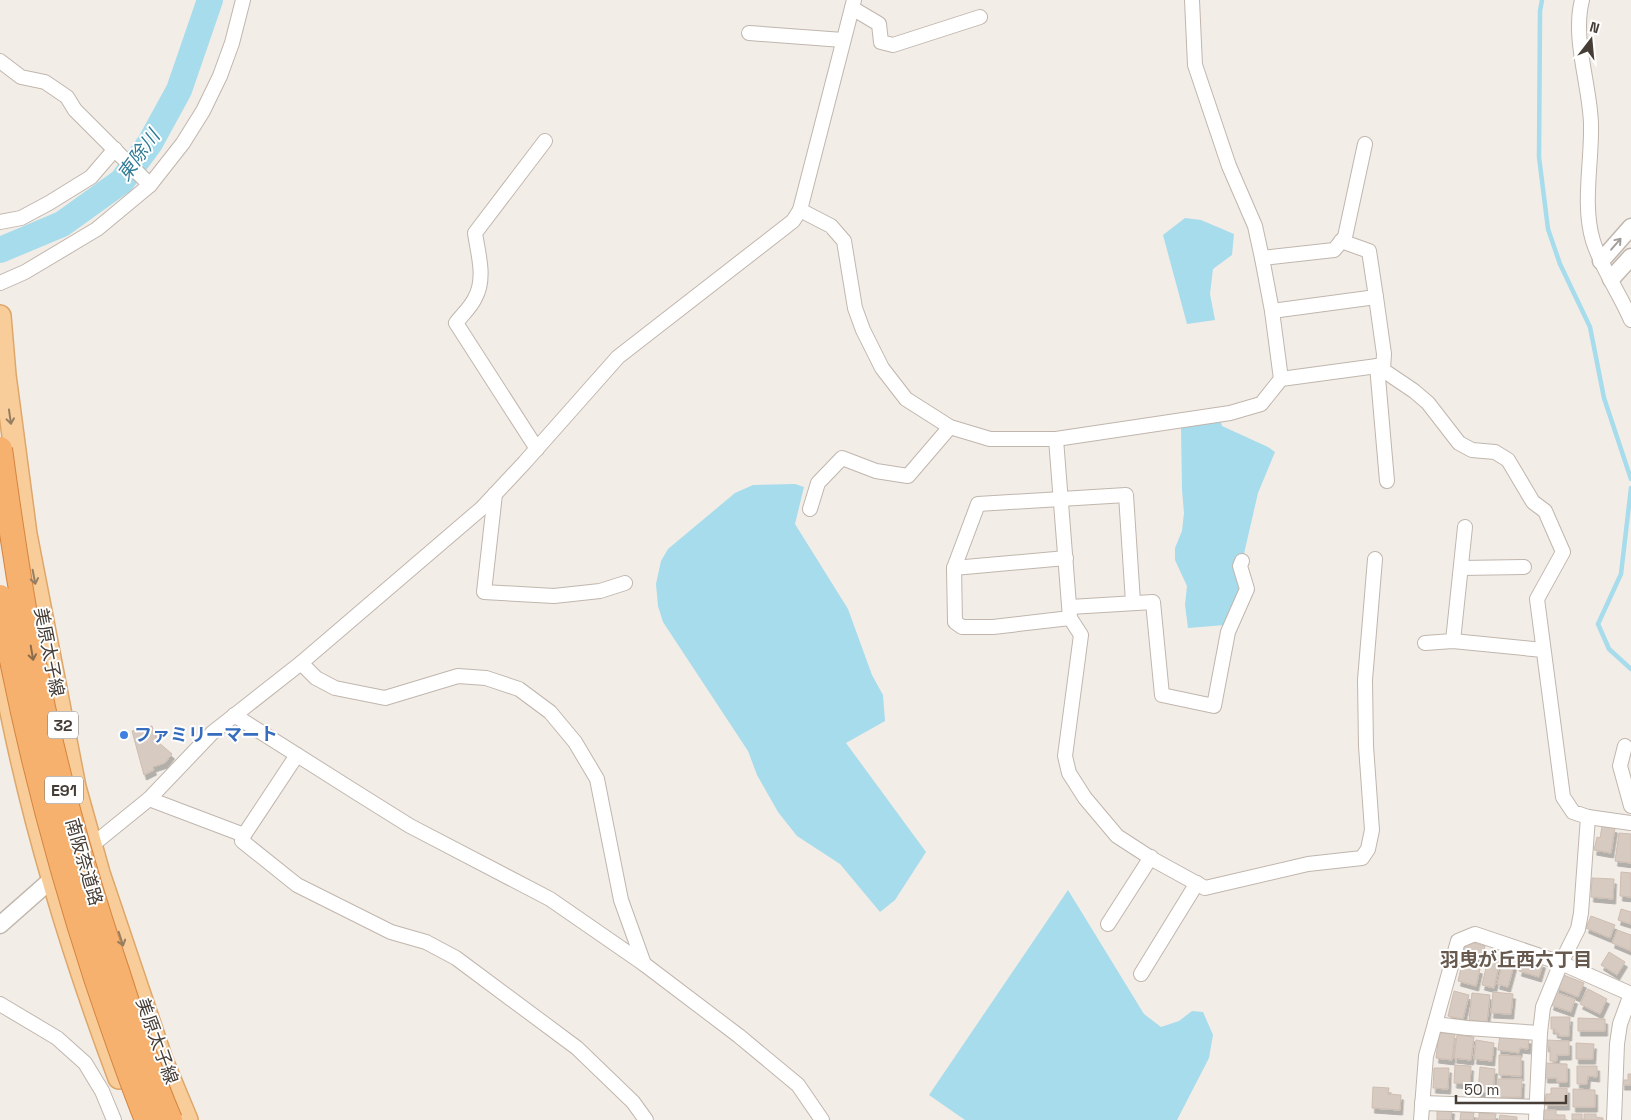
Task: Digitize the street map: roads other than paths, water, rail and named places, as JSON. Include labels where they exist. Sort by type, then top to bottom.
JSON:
[{"type":"highway","name":"南阪奈道路","points":[[0,449],[14,547],[35,670],[63,789],[98,912],[152,1078],[170,1120]]},
{"type":"highway","name":"南阪奈道路","points":[[0,597],[14,674],[47,814],[76,917],[147,1120]]},
{"type":"main road","name":"美原太子線","points":[[0,316],[4,375],[26,534],[75,787],[99,873],[162,1060],[187,1120]]},
{"type":"main road","points":[[0,655],[6,718],[52,879],[74,954],[134,1120]]},
{"type":"street","points":[[0,282],[25,272],[97,229],[150,185],[184,143],[203,111],[220,76],[232,43],[243,0]]},
{"type":"street","points":[[1192,0],[1195,65],[1229,166],[1254,226],[1272,312],[1281,380]]},
{"type":"street","points":[[1582,0],[1579,9],[1580,36],[1591,123],[1588,214],[1593,241],[1601,261],[1631,320]]},
{"type":"street","points":[[0,926],[52,879],[149,798],[212,733],[301,663],[482,508],[618,357],[793,221],[800,210],[853,4],[879,24],[881,42],[893,45],[980,17]]},
{"type":"street","points":[[748,33],[843,40]]},
{"type":"street","points":[[0,61],[21,77],[45,82],[68,96],[74,110],[150,185]]},
{"type":"street","points":[[537,449],[456,323],[475,299],[480,285],[480,269],[474,233],[545,140]]},
{"type":"street","points":[[1262,258],[1334,250],[1345,237],[1365,144]]},
{"type":"street","points":[[0,222],[21,218],[91,177],[115,149]]},
{"type":"street","points":[[800,210],[831,226],[844,241],[855,308],[863,330],[882,368],[906,399],[950,427],[990,439],[1056,439],[1230,413],[1260,404],[1281,380],[1380,368],[1414,390],[1428,403],[1460,443],[1472,450],[1495,452],[1508,460],[1533,502],[1545,511],[1563,552],[1537,600],[1563,797],[1573,812],[1588,817],[1631,823]]},
{"type":"street","points":[[1601,261],[1631,227]]},
{"type":"street","points":[[1341,241],[1369,251],[1384,354],[1380,368],[1387,480]]},
{"type":"street","points":[[1611,279],[1631,257]]},
{"type":"street","points":[[1272,312],[1376,297]]},
{"type":"street","points":[[810,509],[818,483],[842,458],[876,471],[908,476],[950,427]]},
{"type":"street","points":[[1056,439],[1070,612],[1081,635],[1065,756],[1069,773],[1085,798],[1117,836],[1205,888],[1308,864],[1362,858],[1368,849],[1372,830],[1366,746],[1365,680],[1375,559]]},
{"type":"street","points":[[495,494],[484,592],[554,596],[600,591],[626,583]]},
{"type":"street","points":[[1133,602],[1126,495],[978,504],[954,568],[955,622],[962,627],[993,627],[1133,602],[1153,602],[1162,695],[1214,706],[1228,632],[1247,589],[1240,566],[1242,561]]},
{"type":"street","points":[[1453,641],[1465,527]]},
{"type":"street","points":[[954,568],[1066,558]]},
{"type":"street","points":[[1461,568],[1524,568]]},
{"type":"street","points":[[1425,643],[1453,641],[1543,650]]},
{"type":"street","points":[[301,663],[316,678],[335,688],[385,698],[458,676],[486,678],[519,689],[550,712],[575,742],[596,779],[621,900],[644,964]]},
{"type":"street","points":[[234,714],[410,826],[550,899],[644,964],[739,1036],[798,1085],[822,1120]]},
{"type":"street","points":[[1625,746],[1620,766],[1631,806]]},
{"type":"street","points":[[297,755],[242,840],[297,885],[390,932],[426,942],[456,958],[577,1048],[626,1095],[646,1120]]},
{"type":"street","points":[[149,798],[244,835]]},
{"type":"street","points":[[1422,1103],[1536,1113],[1543,1007],[1561,963],[1578,929],[1581,913],[1588,817]]},
{"type":"street","points":[[1108,924],[1150,857]]},
{"type":"street","points":[[1141,974],[1197,883]]},
{"type":"street","points":[[1421,1120],[1426,1056],[1458,941],[1475,934],[1561,963],[1631,994],[1620,1024],[1617,1044],[1614,1120]]},
{"type":"street","points":[[0,1004],[57,1038],[85,1063],[102,1090],[114,1120]]},
{"type":"street","points":[[1435,1024],[1540,1033]]},
{"type":"water","points":[[1185,218],[1201,220],[1234,234],[1232,255],[1213,269],[1210,294],[1215,320],[1187,324],[1163,235]]},
{"type":"water","points":[[1221,422],[1222,426],[1275,452],[1258,493],[1243,558],[1241,588],[1225,625],[1188,628],[1185,605],[1187,586],[1175,560],[1175,548],[1182,531],[1184,513],[1181,427]]},
{"type":"water","points":[[795,484],[804,487],[795,524],[848,609],[872,675],[883,695],[885,721],[846,743],[926,852],[895,900],[880,912],[840,864],[797,836],[778,812],[757,775],[748,751],[663,622],[658,606],[656,584],[661,561],[668,549],[735,493],[753,485]]},
{"type":"water","points":[[1068,890],[1144,1014],[1161,1027],[1179,1021],[1192,1011],[1203,1012],[1213,1035],[1209,1058],[1177,1120],[965,1120],[929,1095]]},
{"type":"waterway","name":"東除川","points":[[0,250],[62,224],[122,181],[150,143],[179,90],[210,0]]},
{"type":"waterway","points":[[1542,0],[1540,11],[1539,157],[1548,229],[1560,264],[1590,327],[1604,398],[1631,479]]},
{"type":"waterway","points":[[1631,488],[1621,574],[1598,624],[1609,649],[1631,669]]},
{"type":"place","name":"ファミリーマート","points":[[124,735]]},
{"type":"district","name":"羽曳が丘西六丁目","points":[[1516,959]]}]
